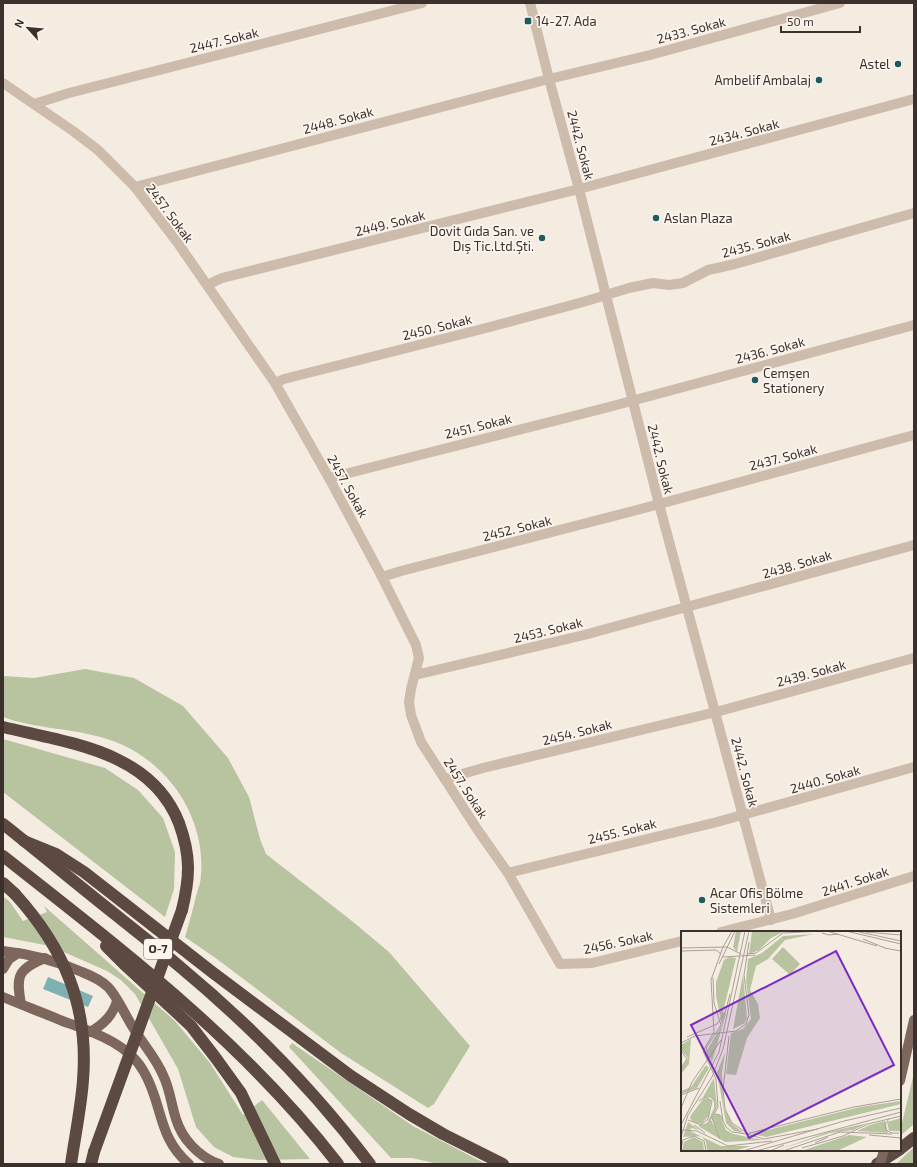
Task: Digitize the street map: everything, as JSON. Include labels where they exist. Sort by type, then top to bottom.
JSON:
[{"type":"highway","points":[[3,727],[90,748],[127,764],[141,772],[168,801],[176,816],[185,842],[189,868],[182,910],[92,1158]]},
{"type":"highway","name":"O-7","points":[[3,824],[179,966],[230,1011],[286,1065],[370,1164]]},
{"type":"highway","points":[[24,841],[56,854],[84,872],[212,972],[351,1076],[409,1114],[449,1137],[503,1164]]},
{"type":"highway","name":"O-7","points":[[3,856],[167,987],[238,1052],[267,1081],[303,1121],[338,1164]]},
{"type":"highway","points":[[3,883],[33,914],[57,951],[66,969],[78,1002],[84,1041],[83,1078],[71,1164]]},
{"type":"highway","points":[[85,921],[103,943],[124,964],[191,1026],[241,1093],[275,1164]]},
{"type":"highway","points":[[901,1148],[914,1138]]},
{"type":"highway","points":[[877,1164],[897,1151]]},
{"type":"main road","points":[[3,951],[45,958],[62,963],[101,981],[109,988],[115,995],[117,1001],[163,1075],[176,1120],[182,1132],[198,1151],[218,1164]]},
{"type":"main road","points":[[3,969],[9,959],[18,953]]},
{"type":"main road","points":[[22,1004],[18,982],[21,975],[26,967],[45,958]]},
{"type":"main road","points":[[3,997],[90,1032],[121,1048],[137,1061],[149,1081],[164,1130],[176,1151],[189,1164]]},
{"type":"main road","points":[[90,1032],[97,1028],[109,1016],[114,1010],[117,1001]]},
{"type":"main road","points":[[901,1078],[914,1020]]},
{"type":"main road","points":[[880,1164],[884,1151]]},
{"type":"street","name":"2447. Sokak","points":[[34,104],[69,92],[422,3]]},
{"type":"street","name":"2442. Sokak","points":[[530,3],[659,504],[716,712],[770,920]]},
{"type":"street","name":"2433. Sokak","points":[[549,79],[650,55],[840,3]]},
{"type":"street","name":"2448. Sokak","points":[[135,187],[549,79]]},
{"type":"street","name":"2457. Sokak","points":[[3,83],[98,150],[135,187],[207,285],[275,383],[329,478],[382,577],[416,645],[419,658],[409,702],[411,715],[421,742],[508,872],[560,964]]},
{"type":"street","name":"2434. Sokak","points":[[579,189],[914,99]]},
{"type":"street","name":"2449. Sokak","points":[[207,285],[222,278],[579,189]]},
{"type":"street","name":"2435. Sokak","points":[[606,296],[629,288],[653,283],[669,285],[683,283],[708,270],[735,264],[914,213]]},
{"type":"street","name":"2450. Sokak","points":[[275,383],[291,377],[606,296]]},
{"type":"street","name":"2436. Sokak","points":[[633,400],[914,325]]},
{"type":"street","name":"2451. Sokak","points":[[329,478],[633,400]]},
{"type":"street","name":"2437. Sokak","points":[[659,504],[914,435]]},
{"type":"street","name":"2452. Sokak","points":[[382,577],[659,504]]},
{"type":"street","name":"2438. Sokak","points":[[688,608],[914,545]]},
{"type":"street","name":"2453. Sokak","points":[[414,675],[584,635],[688,608]]},
{"type":"street","name":"2439. Sokak","points":[[716,712],[914,658]]},
{"type":"street","name":"2454. Sokak","points":[[445,779],[488,767],[716,712]]},
{"type":"street","name":"2440. Sokak","points":[[743,814],[914,767]]},
{"type":"street","name":"2455. Sokak","points":[[508,872],[743,814]]},
{"type":"street","name":"2441. Sokak","points":[[770,920],[914,876]]},
{"type":"street","points":[[900,880],[914,883]]},
{"type":"street","points":[[725,931],[770,920]]},
{"type":"street","name":"2456. Sokak","points":[[560,964],[592,963],[681,941]]},
{"type":"green space","points":[[85,669],[134,678],[183,706],[228,758],[249,797],[260,839],[266,854],[389,952],[470,1046],[434,1104],[428,1108],[341,1053],[217,959],[185,937],[201,875],[201,853],[197,831],[189,810],[178,791],[164,774],[147,759],[128,748],[107,739],[94,735],[28,724],[3,717],[3,676],[34,678]]},
{"type":"green space","points":[[3,739],[105,768],[138,790],[163,818],[175,852],[174,889],[165,917],[3,792]]},
{"type":"green space","points":[[3,896],[10,902],[23,921],[47,912],[44,906],[175,1021],[210,1063],[243,1115],[262,1100],[310,1159],[258,1160],[233,1157],[214,1147],[196,1127],[178,1069],[135,994],[121,980],[107,971],[50,946],[3,937]]},
{"type":"green space","points":[[292,1043],[413,1126],[486,1164],[438,1164],[412,1158],[391,1158],[289,1047]]},
{"type":"green space","points":[[914,1073],[914,1124],[901,1135],[901,1127]]},
{"type":"green space","points":[[914,1147],[914,1164],[896,1164]]},
{"type":"water","points":[[48,977],[93,996],[88,1007],[43,989]]},
{"type":"place","name":"14-27. Ada","points":[[528,21]]},
{"type":"place","name":"Astel","points":[[898,64]]},
{"type":"place","name":"Ambelif Ambalaj","points":[[819,80]]},
{"type":"place","name":"Aslan Plaza","points":[[656,218]]},
{"type":"place","name":"Dovit Gıda San. ve Dış Tic.Ltd.Şti.","points":[[542,238]]},
{"type":"place","name":"Cemşen Stationery","points":[[755,380]]},
{"type":"place","name":"Acar Ofis Bölme Sistemleri","points":[[702,900]]}]
